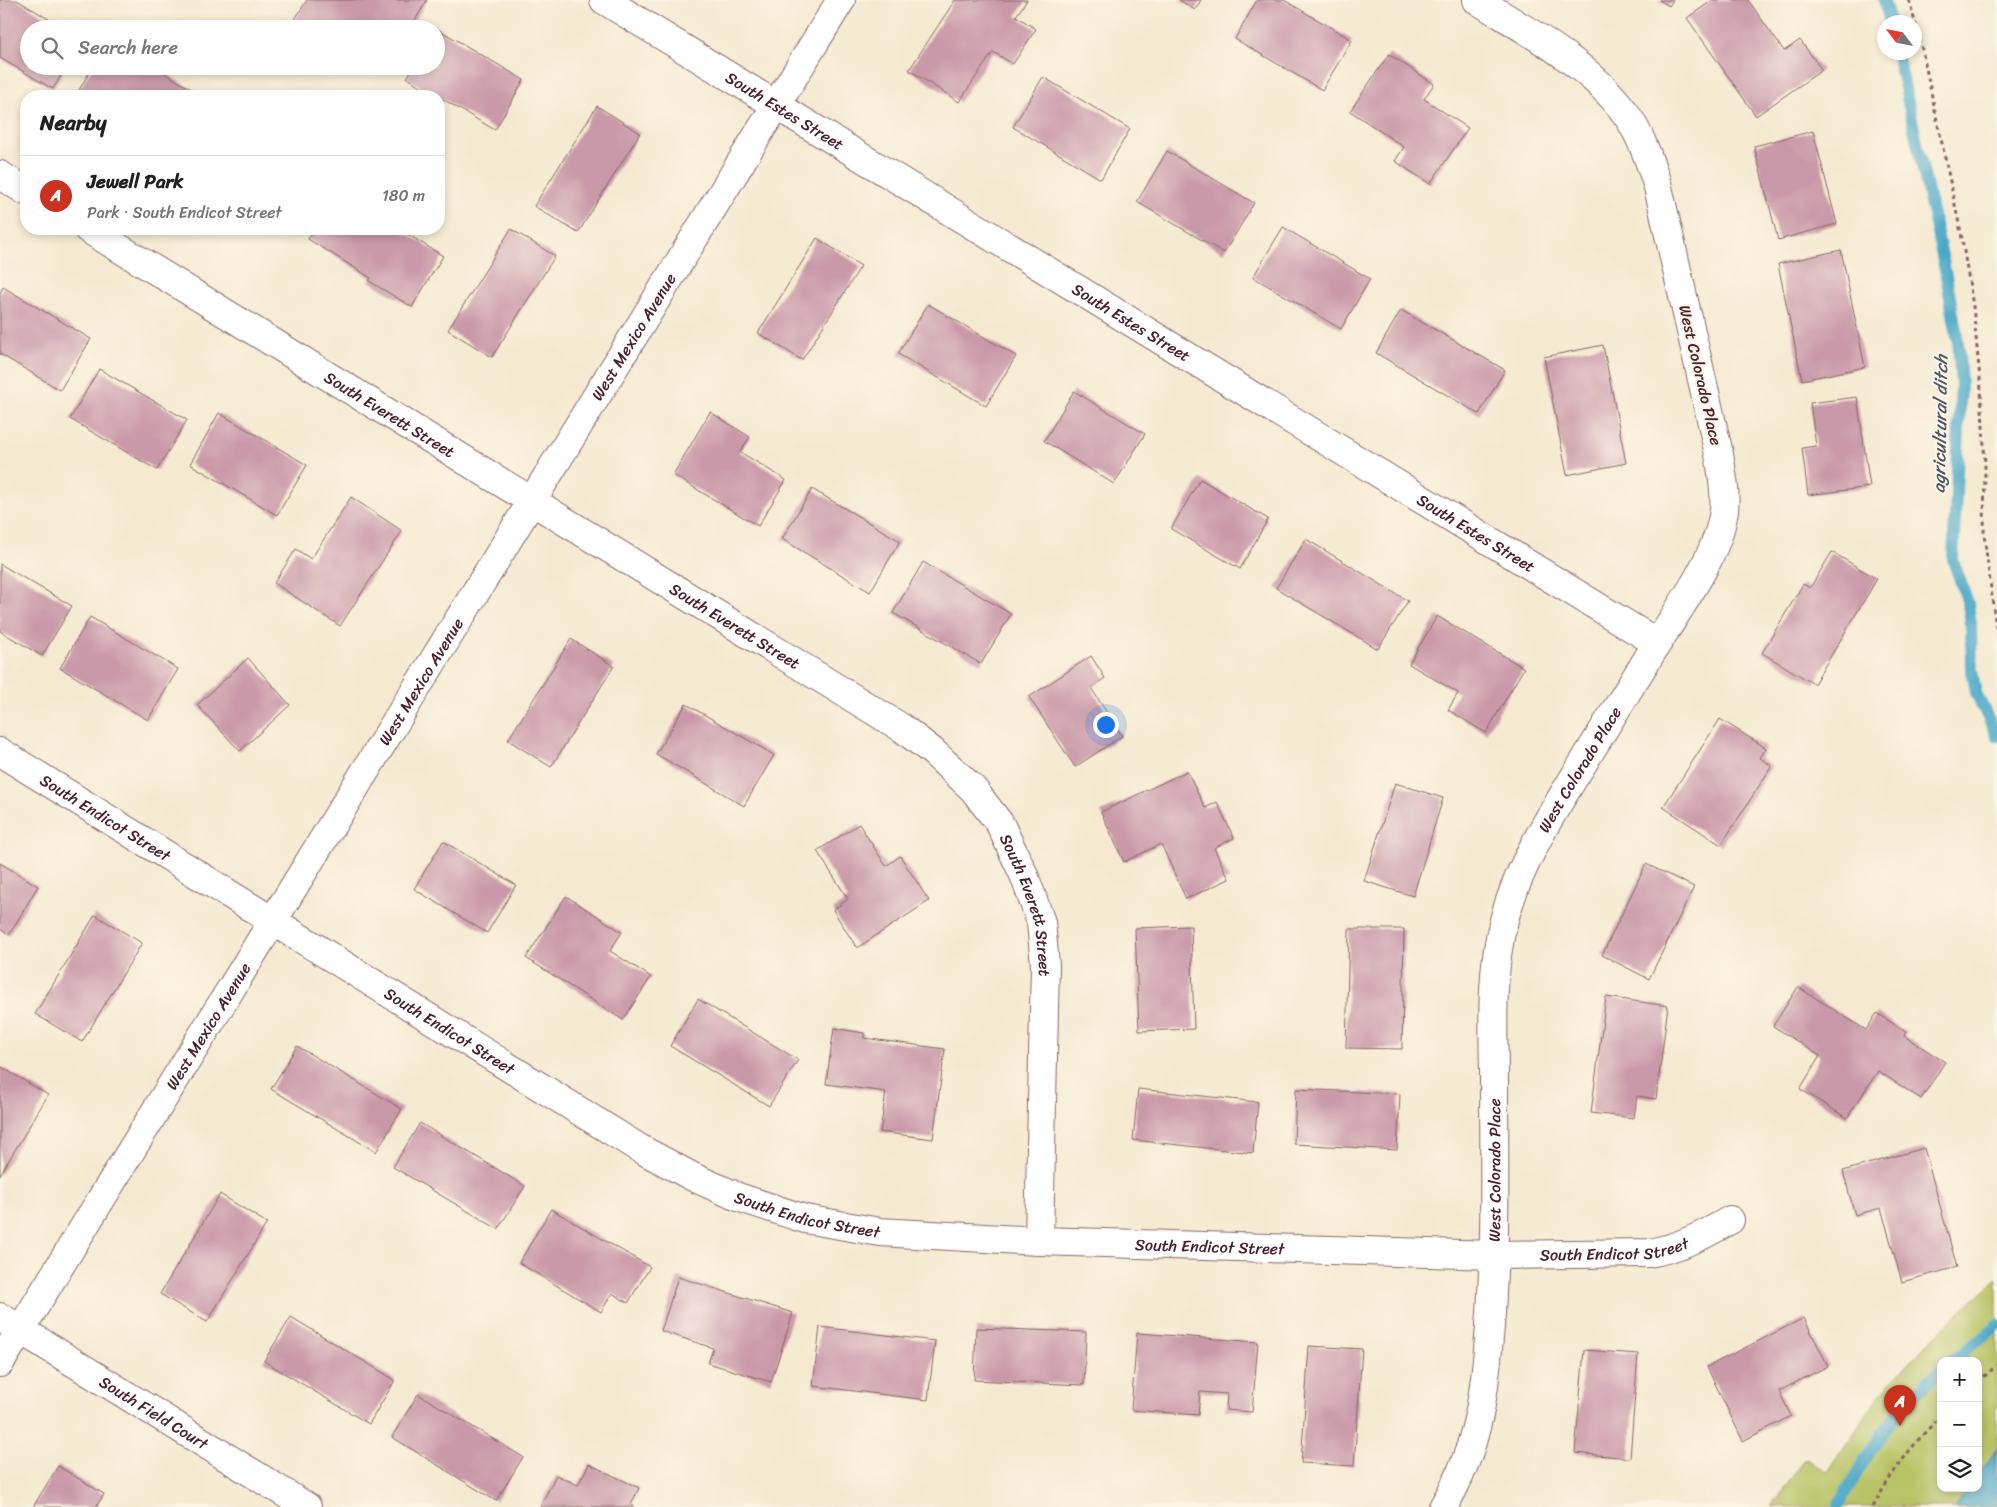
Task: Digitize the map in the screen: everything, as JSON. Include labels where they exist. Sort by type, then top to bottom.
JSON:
[{"type":"street","name":"South Estes Street","points":[[604,0],[1657,644]]},
{"type":"street","name":"West Mexico Avenue","points":[[0,1363],[10,1324],[272,920],[533,501],[841,0]]},
{"type":"street","name":"West Colorado Place","points":[[1442,1507],[1453,1490],[1469,1452],[1479,1418],[1486,1381],[1495,1254],[1493,1004],[1504,918],[1526,863],[1552,812],[1689,592],[1712,547],[1724,510],[1724,482],[1719,454],[1660,197],[1650,162],[1639,136],[1626,113],[1586,72],[1477,0]]},
{"type":"street","points":[[0,175],[20,187]]},
{"type":"street","name":"South Everett Street","points":[[98,235],[902,728],[932,751],[973,789],[1000,824],[1024,875],[1041,922],[1045,965],[1039,1241]]},
{"type":"street","name":"South Endicot Street","points":[[0,752],[639,1148],[693,1176],[738,1196],[805,1220],[880,1232],[1039,1241],[1495,1254],[1650,1253],[1667,1250],[1708,1234],[1730,1220]]},
{"type":"street","name":"South Field Court","points":[[10,1324],[307,1507]]},
{"type":"path","points":[[1909,0],[1920,40],[1973,306],[1981,389],[1984,534],[1997,636]]},
{"type":"path","points":[[1982,1378],[1997,1365]]},
{"type":"path","points":[[1873,1507],[1887,1480],[1921,1436],[1937,1420]]},
{"type":"green space","points":[[1997,1278],[1997,1507],[1771,1507],[1805,1458],[1828,1473],[1881,1393],[1947,1324]]},
{"type":"water","points":[[1997,1449],[1997,1507],[1954,1507],[1965,1492],[1982,1492],[1982,1470]]},
{"type":"building","points":[[0,0],[17,0],[50,20],[20,20],[20,70],[0,58]]},
{"type":"building","points":[[307,0],[427,0],[415,20],[295,20]]},
{"type":"building","points":[[955,0],[1027,0],[1016,16],[1036,29],[1013,64],[993,52],[959,102],[909,70]]},
{"type":"building","points":[[1179,0],[1201,0],[1195,10]]},
{"type":"building","points":[[1257,0],[1284,0],[1352,40],[1322,90],[1235,39]]},
{"type":"building","points":[[1659,0],[1673,0],[1669,6]]},
{"type":"building","points":[[1713,0],[1748,0],[1784,51],[1800,40],[1822,70],[1756,116],[1687,18]]},
{"type":"building","points":[[445,33],[524,80],[495,130],[445,100],[445,90],[427,90],[407,78],[409,75],[445,75]]},
{"type":"building","points":[[1389,54],[1434,84],[1424,99],[1468,128],[1430,184],[1395,161],[1404,147],[1350,111]]},
{"type":"building","points":[[29,75],[62,75],[53,89]]},
{"type":"building","points":[[88,75],[168,75],[193,90],[79,90]]},
{"type":"building","points":[[1043,77],[1130,129],[1101,179],[1013,127]]},
{"type":"building","points":[[597,106],[640,133],[578,233],[534,206]]},
{"type":"building","points":[[1813,131],[1837,224],[1778,240],[1754,146]]},
{"type":"building","points":[[1167,151],[1254,203],[1224,253],[1137,202]]},
{"type":"building","points":[[1283,227],[1370,279],[1341,329],[1253,277]]},
{"type":"building","points":[[511,229],[555,256],[492,357],[448,330]]},
{"type":"building","points":[[311,235],[409,235],[443,256],[412,307],[369,281],[371,278],[308,239]]},
{"type":"building","points":[[817,238],[861,266],[802,360],[758,333]]},
{"type":"building","points":[[1841,250],[1865,367],[1802,380],[1778,264]]},
{"type":"building","points":[[3,287],[91,339],[60,390],[0,354],[0,293]]},
{"type":"building","points":[[928,304],[1016,356],[986,406],[898,354]]},
{"type":"building","points":[[1401,310],[1505,370],[1479,414],[1376,353]]},
{"type":"building","points":[[1603,345],[1626,463],[1567,475],[1544,357]]},
{"type":"building","points":[[99,369],[187,420],[157,470],[70,419]]},
{"type":"building","points":[[1074,391],[1145,434],[1114,484],[1044,441]]},
{"type":"building","points":[[1857,397],[1870,487],[1808,495],[1802,448],[1816,446],[1810,403]]},
{"type":"building","points":[[710,412],[750,437],[740,452],[786,480],[758,526],[673,475]]},
{"type":"building","points":[[219,413],[307,465],[277,515],[190,464]]},
{"type":"building","points":[[1200,479],[1268,519],[1240,569],[1171,529]]},
{"type":"building","points":[[812,489],[900,541],[870,592],[782,539]]},
{"type":"building","points":[[351,497],[402,531],[340,626],[274,583],[296,549],[311,559]]},
{"type":"building","points":[[1306,539],[1408,601],[1378,649],[1276,588]]},
{"type":"building","points":[[1832,552],[1877,579],[1814,684],[1762,653],[1803,584],[1810,588]]},
{"type":"building","points":[[923,562],[1011,614],[981,664],[893,613]]},
{"type":"building","points":[[0,564],[72,606],[42,656],[0,631]]},
{"type":"building","points":[[1437,616],[1524,668],[1486,733],[1448,710],[1458,693],[1409,664]]},
{"type":"building","points":[[90,617],[178,669],[148,720],[60,668]]},
{"type":"building","points":[[571,639],[614,666],[551,767],[508,740]]},
{"type":"building","points":[[1091,656],[1105,678],[1091,688],[1122,736],[1075,767],[1029,697]]},
{"type":"building","points":[[248,658],[290,705],[240,751],[197,705]]},
{"type":"building","points":[[686,704],[774,755],[744,806],[656,754]]},
{"type":"building","points":[[1720,719],[1766,748],[1760,758],[1772,766],[1721,845],[1663,807]]},
{"type":"building","points":[[1187,771],[1205,808],[1217,802],[1234,838],[1214,848],[1229,879],[1186,899],[1161,844],[1124,862],[1101,812]]},
{"type":"building","points":[[1395,783],[1443,798],[1413,896],[1364,881]]},
{"type":"building","points":[[859,824],[886,866],[900,856],[929,901],[857,948],[833,910],[848,899],[817,851]]},
{"type":"building","points":[[443,841],[516,885],[487,933],[414,889]]},
{"type":"building","points":[[0,863],[38,886],[9,935],[0,929]]},
{"type":"building","points":[[1646,864],[1694,887],[1649,979],[1602,955]]},
{"type":"building","points":[[566,896],[622,932],[610,951],[651,977],[623,1020],[526,958]]},
{"type":"building","points":[[95,915],[142,943],[82,1042],[35,1014]]},
{"type":"building","points":[[1191,926],[1194,1029],[1139,1031],[1135,928]]},
{"type":"building","points":[[1349,929],[1404,929],[1402,1049],[1346,1048]]},
{"type":"building","points":[[1798,987],[1866,1030],[1877,1013],[1906,1032],[1904,1036],[1945,1062],[1921,1099],[1878,1071],[1847,1118],[1800,1089],[1820,1056],[1773,1026]]},
{"type":"building","points":[[1606,997],[1668,1006],[1656,1099],[1637,1096],[1634,1118],[1591,1113]]},
{"type":"building","points":[[698,999],[798,1060],[769,1106],[670,1046]]},
{"type":"building","points":[[834,1028],[864,1033],[864,1038],[945,1049],[933,1139],[880,1132],[886,1092],[826,1084]]},
{"type":"building","points":[[297,1046],[402,1109],[376,1152],[271,1089]]},
{"type":"building","points":[[0,1066],[48,1095],[0,1175]]},
{"type":"building","points":[[1138,1089],[1258,1102],[1253,1153],[1133,1140]]},
{"type":"building","points":[[1296,1089],[1400,1094],[1397,1150],[1294,1144]]},
{"type":"building","points":[[420,1123],[525,1186],[498,1229],[393,1167]]},
{"type":"building","points":[[1924,1148],[1957,1267],[1902,1282],[1881,1208],[1855,1215],[1843,1171]]},
{"type":"building","points":[[220,1194],[267,1223],[207,1322],[160,1294]]},
{"type":"building","points":[[551,1209],[650,1267],[628,1303],[612,1293],[601,1312],[519,1263]]},
{"type":"building","points":[[678,1277],[793,1313],[771,1382],[708,1363],[713,1348],[661,1331]]},
{"type":"building","points":[[291,1317],[395,1380],[369,1424],[264,1361]]},
{"type":"building","points":[[1804,1318],[1828,1366],[1779,1391],[1791,1416],[1743,1441],[1707,1367]]},
{"type":"building","points":[[820,1327],[935,1341],[928,1400],[813,1386]]},
{"type":"building","points":[[976,1328],[1086,1332],[1084,1385],[974,1380]]},
{"type":"building","points":[[1137,1333],[1258,1342],[1252,1412],[1226,1410],[1227,1394],[1200,1392],[1198,1415],[1131,1410]]},
{"type":"building","points":[[1309,1346],[1362,1349],[1354,1466],[1301,1463]]},
{"type":"building","points":[[1584,1350],[1638,1354],[1630,1458],[1575,1453]]},
{"type":"building","points":[[418,1394],[523,1457],[496,1501],[392,1437]]},
{"type":"building","points":[[589,1464],[639,1488],[631,1505],[634,1507],[540,1507],[556,1475],[578,1485]]},
{"type":"building","points":[[58,1466],[104,1494],[96,1507],[33,1507]]},
{"type":"waterway","name":"agricultural ditch","points":[[1884,0],[1888,15]]},
{"type":"waterway","name":"agricultural ditch","points":[[1899,60],[1944,265],[1958,341],[1961,384],[1953,560],[1968,603],[1971,624],[1972,670],[1976,693],[1997,736]]},
{"type":"waterway","name":"agricultural ditch","points":[[1957,1357],[1997,1325]]},
{"type":"waterway","name":"agricultural ditch","points":[[1838,1507],[1882,1433],[1909,1400],[1937,1373]]},
{"type":"place","name":"Jewell Park","points":[[1900,1426]]}]
